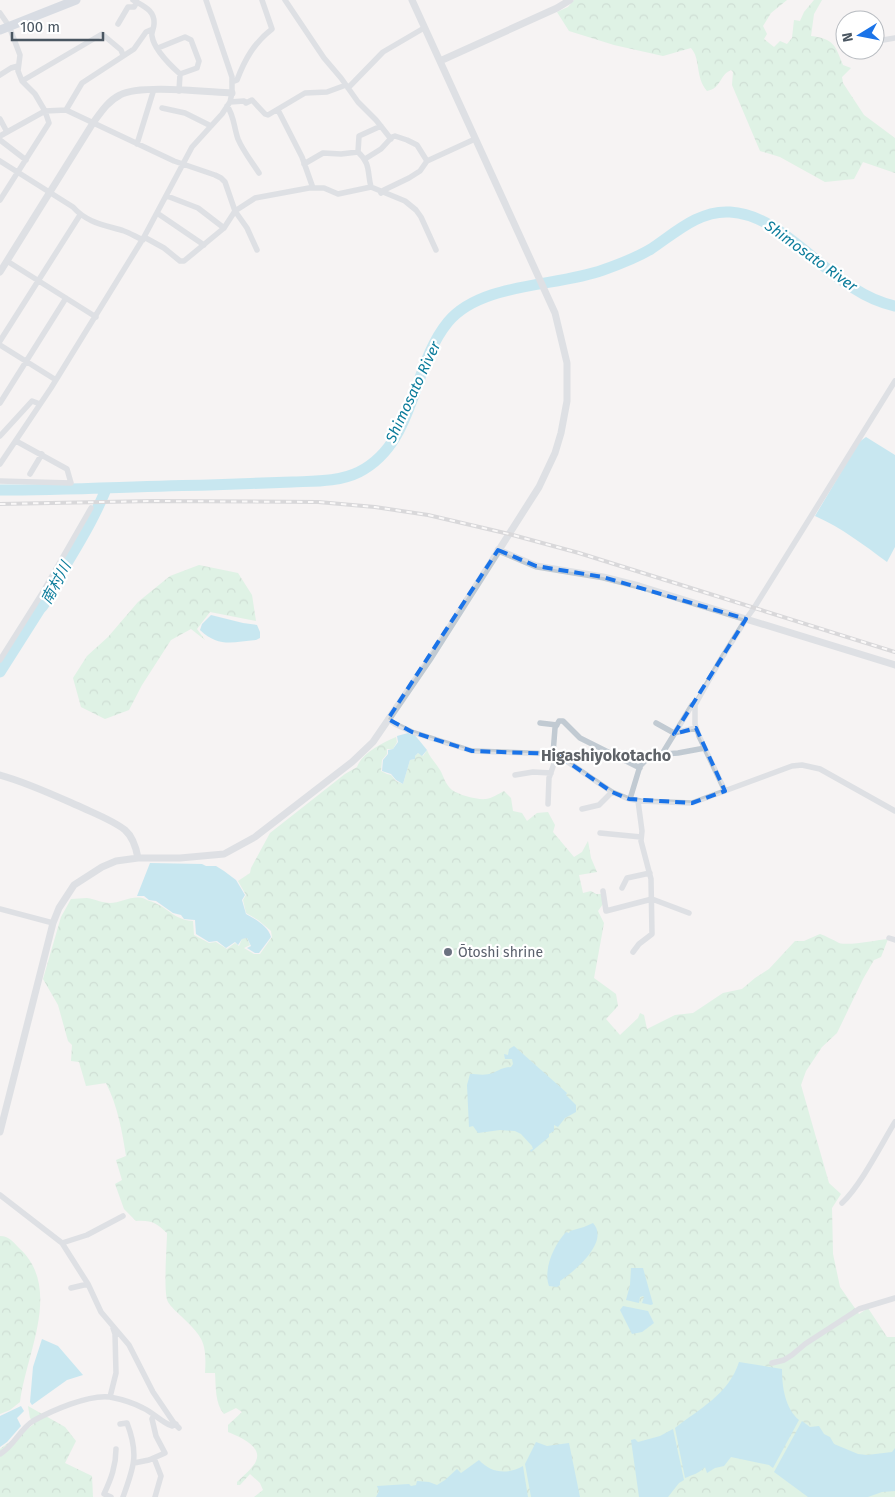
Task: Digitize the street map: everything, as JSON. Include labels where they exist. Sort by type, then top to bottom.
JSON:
[{"type":"main road","points":[[4,28],[76,0]]},
{"type":"street","points":[[0,464],[96,317],[167,196],[182,163],[192,147],[229,104],[232,93],[232,77],[206,0]]},
{"type":"street","points":[[232,82],[237,80],[247,56],[256,43],[272,28],[262,0]]},
{"type":"street","points":[[285,0],[324,58],[358,102],[391,139]]},
{"type":"street","points":[[0,1132],[53,923],[59,908],[74,885],[102,867],[116,861],[138,858],[180,858],[224,854],[256,837],[352,762],[373,742],[429,660],[539,487],[555,453],[567,401],[567,363],[555,313],[412,0]]},
{"type":"street","points":[[440,61],[557,8],[570,0]]},
{"type":"street","points":[[118,24],[128,7],[134,7],[135,1],[151,11],[154,23],[152,36],[164,60],[180,74],[180,91]]},
{"type":"street","points":[[0,13],[4,28],[20,55],[18,71],[22,81],[35,94],[45,111],[49,123],[0,200]]},
{"type":"street","points":[[229,104],[244,101],[246,103],[252,100],[268,115],[306,93],[327,92],[347,86],[384,52],[424,28]]},
{"type":"street","points":[[66,110],[82,83],[134,49],[146,32],[153,29]]},
{"type":"street","points":[[22,81],[102,34],[121,50],[123,55]]},
{"type":"street","points":[[158,48],[185,37],[191,40],[199,61],[197,68],[180,74]]},
{"type":"street","points":[[0,75],[18,66]]},
{"type":"street","points":[[0,272],[93,122],[106,106],[122,94],[142,89],[232,93]]},
{"type":"street","points":[[136,144],[154,89]]},
{"type":"street","points":[[229,104],[242,147],[259,173]]},
{"type":"street","points":[[162,108],[185,113],[211,126]]},
{"type":"street","points":[[26,160],[0,138],[7,132],[45,111],[66,110],[136,144],[221,178],[227,186],[235,211],[247,228],[257,250]]},
{"type":"street","points":[[278,110],[304,164],[313,188]]},
{"type":"street","points":[[0,119],[7,132]]},
{"type":"street","points":[[371,187],[368,166],[365,159],[358,152],[359,136],[381,126]]},
{"type":"street","points":[[365,159],[382,149],[395,136],[417,145],[428,161]]},
{"type":"street","points":[[381,193],[420,171],[428,161],[475,139]]},
{"type":"street","points":[[304,164],[323,153],[341,154],[358,152]]},
{"type":"street","points":[[0,161],[73,207],[80,215],[92,222],[143,238],[164,248],[180,261],[184,261],[204,245],[224,228],[235,211],[255,198],[269,194],[313,188],[324,188],[338,194],[371,187],[381,193],[405,201],[416,210],[436,250]]},
{"type":"street","points":[[167,196],[198,208],[224,228]]},
{"type":"street","points":[[157,213],[204,245]]},
{"type":"street","points":[[56,380],[26,362],[0,343],[80,215]]},
{"type":"street","points":[[7,261],[96,317]]},
{"type":"street","points":[[0,403],[66,298]]},
{"type":"street","points":[[725,791],[696,728],[695,705],[704,686],[895,381]]},
{"type":"street","points":[[0,436],[32,401],[40,404]]},
{"type":"street","points":[[0,481],[71,483],[67,469],[16,440]]},
{"type":"street","points":[[30,474],[42,454]]},
{"type":"street","points":[[0,660],[41,594],[90,508]]},
{"type":"street","points":[[498,550],[536,566],[603,577],[895,665]]},
{"type":"street","points":[[662,754],[692,705],[695,705]]},
{"type":"street","points":[[388,719],[394,724],[412,732],[472,751],[556,755],[612,792],[638,801],[692,803],[792,766],[811,766],[833,776],[895,811]]},
{"type":"street","points":[[548,804],[551,773],[556,755],[557,725],[559,720],[563,721],[580,738],[640,768]]},
{"type":"street","points":[[540,722],[557,725]]},
{"type":"street","points":[[656,723],[674,734],[696,728]]},
{"type":"street","points":[[630,799],[640,768],[651,755],[705,748]]},
{"type":"street","points":[[515,775],[533,772],[551,773]]},
{"type":"street","points":[[0,774],[45,791],[124,830],[136,846],[138,858]]},
{"type":"street","points":[[582,809],[599,805],[612,792]]},
{"type":"street","points":[[633,952],[639,944],[652,934],[650,873],[641,841],[642,831],[638,801]]},
{"type":"street","points":[[600,833],[641,837]]},
{"type":"street","points":[[622,888],[627,878],[650,873]]},
{"type":"street","points":[[603,891],[606,910],[652,899],[689,913]]},
{"type":"street","points":[[0,910],[53,923]]},
{"type":"street","points":[[842,1204],[895,1122]]},
{"type":"street","points":[[0,1195],[62,1243],[88,1284],[101,1312],[129,1345],[152,1392],[177,1426],[165,1424],[142,1408],[110,1397],[88,1400],[70,1405],[31,1422],[14,1443],[0,1454]]},
{"type":"street","points":[[62,1243],[87,1235],[123,1216]]},
{"type":"street","points":[[71,1288],[88,1284]]},
{"type":"street","points":[[772,1363],[784,1360],[804,1344],[859,1310],[895,1298]]},
{"type":"street","points":[[110,1397],[116,1373],[115,1334],[112,1324]]},
{"type":"street","points":[[134,1463],[154,1458],[165,1452],[156,1436],[152,1419],[154,1415]]},
{"type":"street","points":[[120,1424],[127,1423],[133,1440],[134,1463],[133,1471],[123,1497]]},
{"type":"street","points":[[111,1497],[104,1494],[112,1477],[116,1461],[116,1449]]},
{"type":"street","points":[[154,1458],[161,1476],[155,1497]]},
{"type":"highlighted area","points":[[498,550],[536,566],[603,577],[746,619],[674,734],[696,728],[725,791],[692,803],[629,799],[612,792],[556,754],[472,751],[412,732],[388,719]]},
{"type":"green space","points":[[574,0],[787,0],[771,13],[763,26],[767,34],[764,39],[774,47],[780,41],[787,44],[792,38],[794,20],[800,21],[804,12],[814,0],[822,0],[814,14],[811,36],[825,39],[833,44],[835,60],[841,60],[843,65],[851,68],[842,77],[843,83],[864,115],[895,138],[895,173],[863,162],[854,179],[825,182],[780,157],[760,151],[732,85],[733,72],[731,70],[724,75],[715,87],[707,91],[703,86],[696,57],[691,48],[663,56],[614,45],[569,31],[557,12],[568,7]]},
{"type":"green space","points":[[199,565],[238,573],[252,595],[256,621],[210,612],[197,629],[205,640],[191,629],[171,640],[142,685],[129,710],[105,719],[81,707],[73,678],[87,656],[108,637],[138,602],[170,576]]},
{"type":"green space","points":[[396,737],[397,742],[393,749],[387,749],[387,754],[382,760],[381,771],[391,775],[396,781],[403,784],[410,760],[415,759],[418,753],[423,756],[427,750],[448,785],[455,792],[468,797],[486,799],[504,791],[511,798],[513,811],[522,813],[527,821],[537,813],[548,812],[555,825],[553,832],[574,857],[582,852],[588,841],[591,858],[597,872],[579,875],[583,893],[591,891],[601,894],[603,904],[598,911],[604,923],[594,978],[616,994],[618,1006],[606,1019],[620,1035],[638,1018],[640,1013],[644,1015],[647,1029],[675,1015],[693,1013],[723,993],[742,989],[769,969],[795,941],[804,941],[820,934],[844,944],[888,939],[881,957],[874,960],[863,979],[837,1033],[822,1047],[806,1071],[801,1085],[829,1183],[841,1194],[832,1208],[833,1254],[840,1287],[859,1314],[868,1308],[887,1337],[895,1337],[895,1497],[254,1497],[263,1490],[260,1483],[250,1474],[240,1485],[237,1485],[237,1482],[255,1463],[257,1456],[253,1446],[228,1432],[228,1425],[242,1412],[236,1408],[224,1414],[221,1410],[217,1395],[215,1373],[205,1373],[205,1354],[202,1341],[194,1329],[168,1302],[165,1280],[167,1233],[153,1223],[136,1221],[124,1209],[115,1184],[122,1180],[116,1160],[126,1156],[114,1101],[106,1083],[86,1086],[79,1062],[71,1061],[72,1045],[68,1041],[58,1005],[43,979],[61,917],[71,899],[87,898],[110,903],[141,898],[160,905],[181,919],[193,921],[194,935],[209,943],[216,942],[227,949],[235,943],[239,946],[242,939],[247,938],[250,945],[244,948],[254,954],[260,954],[272,937],[271,931],[246,913],[243,900],[246,895],[238,881],[250,873],[270,833],[345,774],[357,767],[368,753]]},
{"type":"green space","points":[[0,1236],[6,1237],[13,1242],[32,1264],[39,1282],[40,1301],[38,1322],[20,1402],[10,1410],[0,1414]]},
{"type":"green space","points":[[28,1406],[65,1427],[76,1441],[65,1463],[92,1476],[93,1497],[0,1497],[0,1449],[34,1424],[30,1418]]},
{"type":"water","points":[[866,437],[895,455],[895,547],[887,562],[844,531],[815,516],[859,442]]},
{"type":"water","points":[[211,615],[257,625],[260,638],[256,640],[220,642],[207,636],[200,630],[202,624]]},
{"type":"water","points":[[408,733],[414,734],[427,750],[422,756],[418,753],[415,759],[410,760],[403,784],[391,774],[382,771],[383,760],[388,754],[388,750],[393,749],[398,742],[397,736]]},
{"type":"water","points":[[150,863],[216,866],[236,880],[245,895],[242,900],[246,914],[264,926],[271,937],[259,953],[255,953],[247,948],[251,946],[247,938],[242,939],[238,945],[235,942],[226,948],[217,941],[209,942],[196,934],[195,920],[184,919],[181,915],[173,913],[156,901],[149,900],[144,896],[137,896]]},
{"type":"water","points":[[514,1046],[567,1093],[566,1095],[576,1105],[576,1112],[565,1118],[558,1127],[554,1125],[554,1131],[549,1134],[549,1137],[531,1152],[532,1146],[521,1134],[515,1131],[500,1130],[478,1133],[473,1126],[469,1127],[467,1085],[470,1074],[490,1074],[511,1067],[513,1064],[512,1059],[505,1059],[504,1054],[508,1055],[509,1049]]},
{"type":"water","points":[[593,1223],[597,1231],[594,1247],[582,1263],[560,1281],[560,1285],[557,1287],[549,1286],[547,1272],[554,1250],[562,1237],[566,1232],[569,1233]]},
{"type":"water","points":[[631,1268],[643,1268],[653,1304],[642,1303],[643,1296],[640,1297],[639,1303],[626,1300],[630,1285]]},
{"type":"water","points":[[623,1306],[648,1311],[654,1323],[642,1332],[632,1334],[620,1310]]},
{"type":"water","points":[[42,1339],[58,1346],[83,1375],[67,1380],[32,1405],[30,1402],[33,1367]]},
{"type":"water","points":[[739,1362],[782,1369],[787,1403],[790,1410],[799,1420],[773,1468],[769,1465],[731,1457],[724,1466],[715,1468],[707,1473],[705,1467],[685,1478],[675,1428],[721,1392]]},
{"type":"water","points":[[21,1406],[24,1411],[17,1418],[21,1426],[0,1447],[0,1416]]},
{"type":"water","points":[[802,1421],[810,1427],[819,1426],[834,1444],[858,1454],[867,1455],[892,1452],[895,1448],[895,1491],[882,1492],[868,1497],[808,1497],[774,1472]]},
{"type":"water","points":[[673,1429],[684,1480],[679,1483],[668,1497],[639,1497],[631,1440],[635,1439],[638,1442],[660,1436]]},
{"type":"water","points":[[536,1442],[547,1446],[569,1443],[580,1497],[531,1497],[525,1464]]},
{"type":"water","points":[[479,1460],[489,1468],[500,1471],[511,1471],[523,1466],[528,1497],[376,1497],[379,1491],[377,1486],[409,1484],[411,1486],[416,1485],[417,1481],[437,1485],[457,1469],[461,1473]]},
{"type":"waterway","name":"Shimosato River","points":[[0,490],[309,481],[343,478],[359,472],[378,459],[392,443],[411,403],[426,360],[436,340],[448,322],[462,309],[480,299],[499,292],[564,280],[603,270],[634,258],[688,224],[719,212],[751,216],[772,226],[851,286],[872,298],[895,306]]},
{"type":"waterway","name":"南村川","points":[[0,672],[47,600],[89,525],[106,489]]},
{"type":"railway","points":[[0,504],[153,501],[318,502],[375,507],[428,515],[579,553],[895,652]]},
{"type":"place","name":"Ōtoshi shrine","points":[[448,952]]},
{"type":"district","name":"Higashiyokotacho","points":[[606,755]]}]
